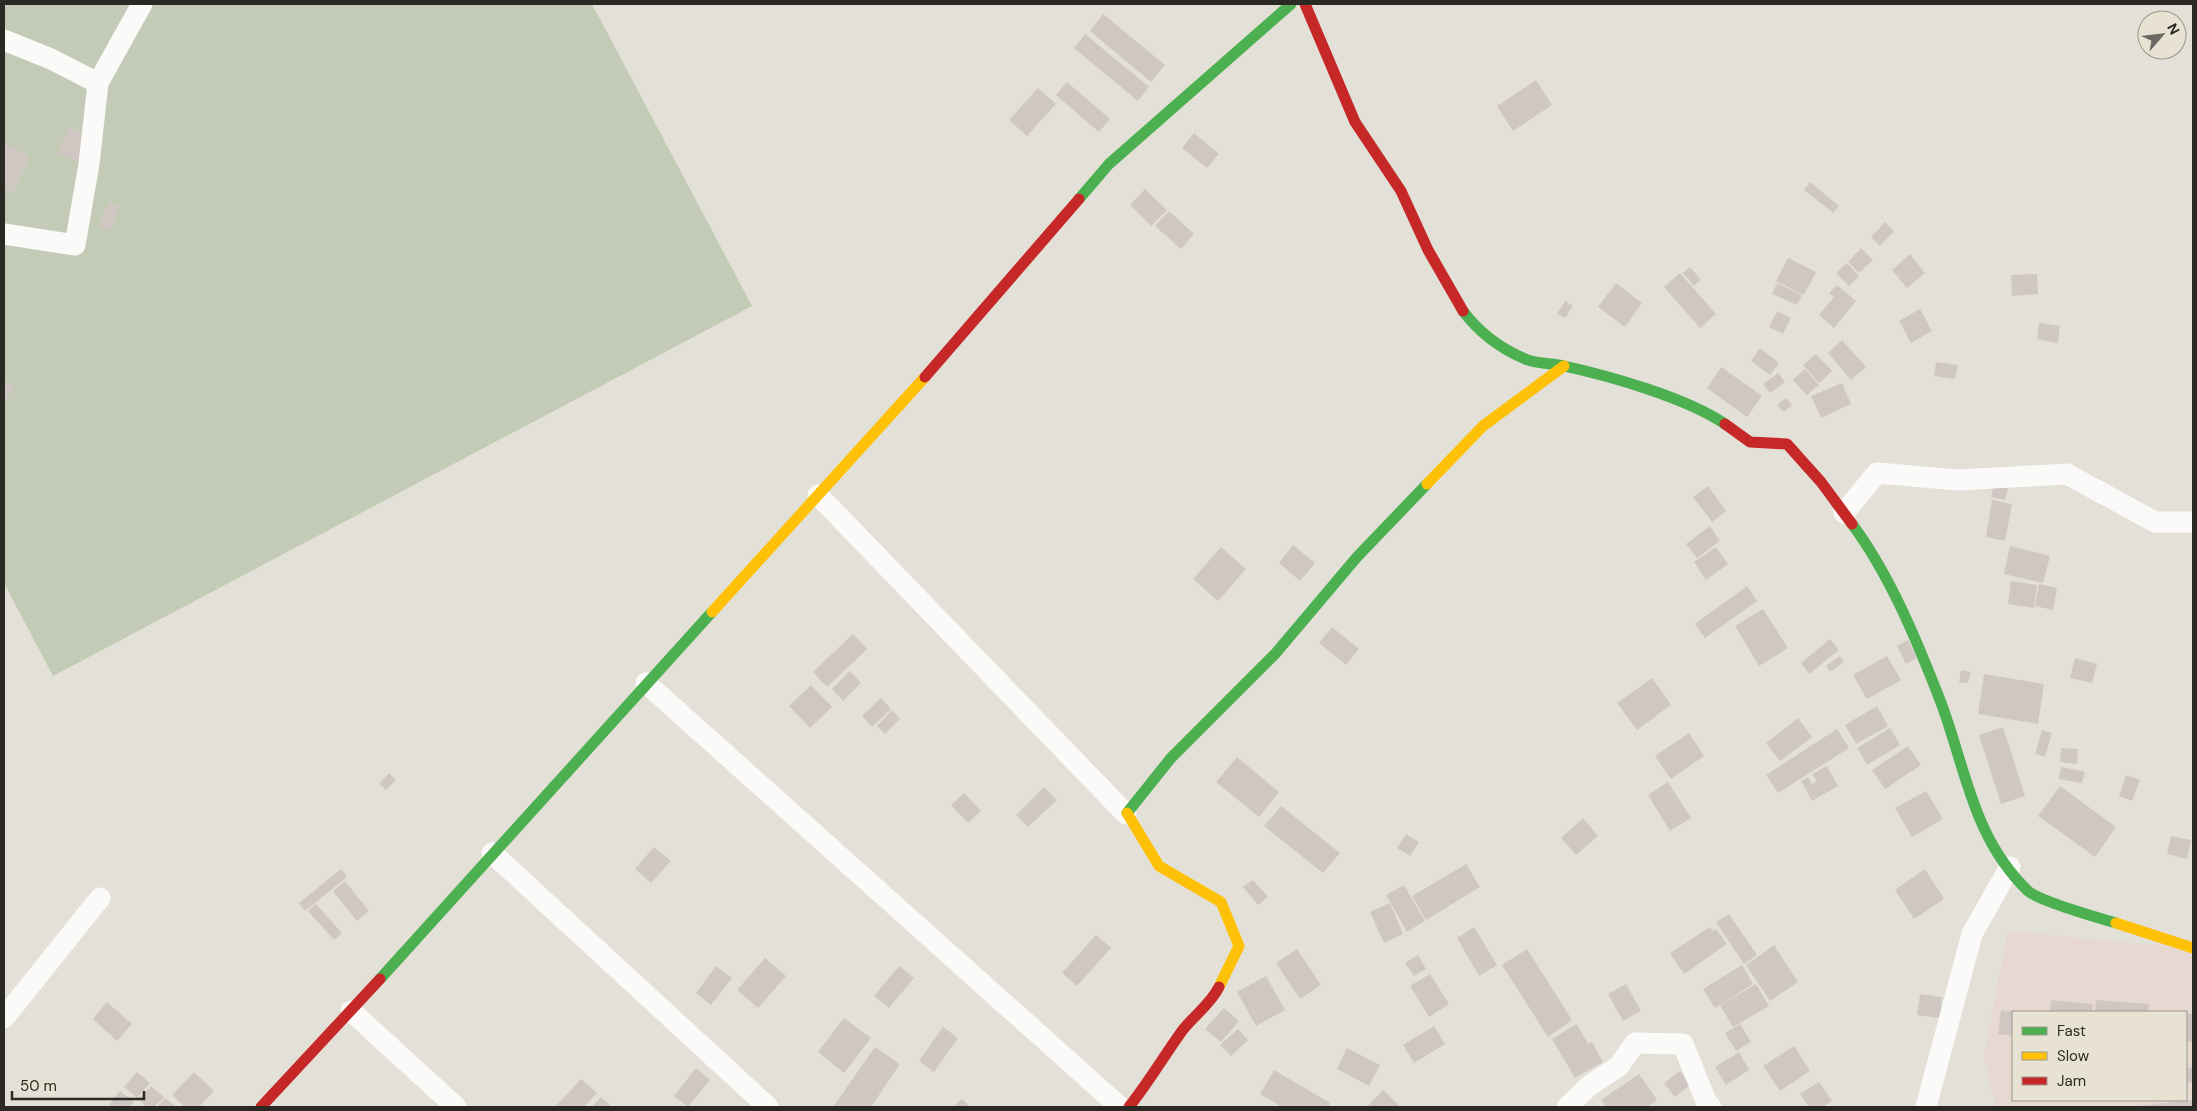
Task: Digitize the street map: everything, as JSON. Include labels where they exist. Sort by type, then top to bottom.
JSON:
[{"type":"street","points":[[4,234],[76,245],[89,164],[98,83],[142,4]]},
{"type":"street","points":[[261,1107],[352,1011],[492,853],[895,411],[1109,164],[1291,4]]},
{"type":"street","points":[[1305,4],[1355,122],[1401,191],[1428,250],[1454,298],[1470,322],[1491,340],[1524,359],[1564,366],[1639,387],[1710,414],[1750,442],[1787,444],[1821,482],[1870,548],[1893,592],[1940,701],[1968,791],[1990,844],[2029,892],[2069,908],[2193,948]]},
{"type":"street","points":[[4,40],[51,59],[98,83]]},
{"type":"street","points":[[1126,814],[1171,758],[1275,654],[1357,557],[1483,426],[1564,366]]},
{"type":"street","points":[[1844,513],[1876,473],[1958,480],[2067,474],[2155,522],[2193,522]]},
{"type":"street","points":[[818,495],[1126,814],[1159,866],[1221,902],[1239,946],[1214,997],[1183,1030],[1151,1079],[1129,1107]]},
{"type":"street","points":[[646,684],[1120,1107]]},
{"type":"street","points":[[492,853],[768,1107]]},
{"type":"street","points":[[1926,1107],[1972,934],[2010,867]]},
{"type":"street","points":[[4,1018],[100,898]]},
{"type":"street","points":[[352,1011],[456,1107]]},
{"type":"street","points":[[1567,1107],[1589,1086],[1619,1066],[1635,1043],[1683,1044],[1706,1101],[1711,1107]]},
{"type":"shaded area","points":[[2008,931],[2193,949],[2193,1107],[1996,1107],[1984,1056]]},
{"type":"green space","points":[[4,4],[592,4],[752,306],[53,676],[4,583]]},
{"type":"building","points":[[1103,14],[1165,65],[1151,82],[1090,31]]},
{"type":"building","points":[[1085,34],[1149,87],[1138,101],[1074,48]]},
{"type":"building","points":[[1536,80],[1552,105],[1513,131],[1497,106]]},
{"type":"building","points":[[1067,82],[1110,119],[1099,132],[1056,95]]},
{"type":"building","points":[[1038,88],[1056,104],[1027,136],[1009,120]]},
{"type":"building","points":[[68,127],[88,134],[78,162],[58,154]]},
{"type":"building","points":[[1194,133],[1219,154],[1207,168],[1182,148]]},
{"type":"building","points":[[4,143],[30,156],[13,193],[4,188]]},
{"type":"building","points":[[1810,182],[1839,206],[1833,213],[1804,190]]},
{"type":"building","points":[[1145,189],[1167,210],[1151,226],[1130,205]]},
{"type":"building","points":[[109,202],[120,207],[109,231],[99,226]]},
{"type":"building","points":[[1169,211],[1194,234],[1181,249],[1155,226]]},
{"type":"building","points":[[1885,222],[1894,231],[1880,246],[1871,237]]},
{"type":"building","points":[[1861,248],[1873,260],[1859,273],[1848,262]]},
{"type":"building","points":[[1910,254],[1925,273],[1907,288],[1892,270]]},
{"type":"building","points":[[1788,258],[1816,272],[1804,295],[1776,281]]},
{"type":"building","points":[[1847,263],[1859,276],[1849,286],[1836,273]]},
{"type":"building","points":[[1690,267],[1701,280],[1694,286],[1683,273]]},
{"type":"building","points":[[1680,273],[1716,314],[1700,328],[1664,287]]},
{"type":"building","points":[[2037,274],[2038,294],[2012,296],[2011,275]]},
{"type":"building","points":[[1616,283],[1642,303],[1625,327],[1598,307]]},
{"type":"building","points":[[1777,283],[1802,295],[1797,305],[1772,294]]},
{"type":"building","points":[[1837,285],[1856,301],[1834,328],[1819,315],[1834,297],[1829,293]]},
{"type":"building","points":[[1565,301],[1573,306],[1565,318],[1557,314]]},
{"type":"building","points":[[1920,309],[1932,331],[1911,343],[1899,321]]},
{"type":"building","points":[[1777,311],[1791,318],[1783,334],[1769,327]]},
{"type":"building","points":[[2039,323],[2060,326],[2058,343],[2037,339]]},
{"type":"building","points":[[1842,340],[1866,367],[1851,380],[1828,353]]},
{"type":"building","points":[[1760,348],[1779,363],[1770,375],[1751,361]]},
{"type":"building","points":[[1816,354],[1832,371],[1819,383],[1803,365]]},
{"type":"building","points":[[1936,362],[1958,365],[1955,379],[1934,376]]},
{"type":"building","points":[[1721,367],[1762,396],[1747,417],[1707,388]]},
{"type":"building","points":[[1805,369],[1819,385],[1807,395],[1793,380]]},
{"type":"building","points":[[1778,373],[1785,382],[1770,393],[1763,384]]},
{"type":"building","points":[[4,378],[15,387],[4,403]]},
{"type":"building","points":[[1842,383],[1851,404],[1821,418],[1811,396]]},
{"type":"building","points":[[1786,398],[1792,405],[1783,412],[1777,405]]},
{"type":"building","points":[[1994,485],[2008,488],[2005,500],[1991,497]]},
{"type":"building","points":[[1708,486],[1726,511],[1712,522],[1693,497]]},
{"type":"building","points":[[1992,500],[2012,504],[2005,541],[1986,537]]},
{"type":"building","points":[[1710,526],[1720,541],[1697,558],[1686,544]]},
{"type":"building","points":[[1293,545],[1315,563],[1300,581],[1279,563]]},
{"type":"building","points":[[2010,546],[2050,556],[2043,583],[2004,574]]},
{"type":"building","points":[[1221,547],[1246,569],[1218,601],[1193,579]]},
{"type":"building","points":[[1716,547],[1728,564],[1706,580],[1694,562]]},
{"type":"building","points":[[2011,581],[2037,585],[2034,608],[2008,604]]},
{"type":"building","points":[[2039,584],[2057,588],[2053,610],[2035,606]]},
{"type":"building","points":[[1747,586],[1757,601],[1705,638],[1695,624]]},
{"type":"building","points":[[1763,609],[1788,648],[1759,666],[1735,626]]},
{"type":"building","points":[[1332,627],[1359,649],[1346,665],[1319,643]]},
{"type":"building","points":[[853,634],[867,649],[827,687],[813,672]]},
{"type":"building","points":[[1830,639],[1839,650],[1809,674],[1801,663]]},
{"type":"building","points":[[1908,640],[1917,658],[1906,664],[1897,646]]},
{"type":"building","points":[[1840,656],[1844,662],[1830,672],[1826,666]]},
{"type":"building","points":[[1887,656],[1901,680],[1867,699],[1853,675]]},
{"type":"building","points":[[2075,658],[2097,664],[2092,683],[2070,678]]},
{"type":"building","points":[[1961,670],[1971,672],[1968,683],[1959,682]]},
{"type":"building","points":[[850,671],[861,683],[843,701],[832,689]]},
{"type":"building","points":[[1984,674],[2044,684],[2038,724],[1978,714]]},
{"type":"building","points":[[1652,678],[1671,705],[1637,730],[1617,703]]},
{"type":"building","points":[[811,685],[832,707],[810,728],[789,706]]},
{"type":"building","points":[[881,698],[891,709],[872,727],[862,716]]},
{"type":"building","points":[[1877,706],[1888,726],[1856,744],[1845,725]]},
{"type":"building","points":[[892,710],[900,719],[885,734],[877,726]]},
{"type":"building","points":[[1798,718],[1812,737],[1780,761],[1766,743]]},
{"type":"building","points":[[2003,727],[2025,796],[2001,804],[1979,735]]},
{"type":"building","points":[[1890,728],[1900,745],[1867,765],[1857,748]]},
{"type":"building","points":[[1837,729],[1849,748],[1778,793],[1766,775]]},
{"type":"building","points":[[2042,730],[2052,733],[2045,757],[2035,754]]},
{"type":"building","points":[[1689,733],[1704,756],[1671,779],[1655,756]]},
{"type":"building","points":[[1908,746],[1921,765],[1885,789],[1872,770]]},
{"type":"building","points":[[2061,748],[2078,749],[2077,764],[2060,762]]},
{"type":"building","points":[[1237,757],[1279,792],[1259,817],[1216,782]]},
{"type":"building","points":[[1827,766],[1838,786],[1812,801],[1801,781],[1808,777],[1812,784],[1817,781],[1812,774]]},
{"type":"building","points":[[2061,767],[2085,772],[2082,783],[2059,779]]},
{"type":"building","points":[[389,773],[396,780],[386,790],[379,784]]},
{"type":"building","points":[[2126,775],[2140,780],[2132,801],[2119,796]]},
{"type":"building","points":[[1668,782],[1691,818],[1670,831],[1648,795]]},
{"type":"building","points":[[2060,786],[2116,827],[2095,857],[2038,816]]},
{"type":"building","points":[[1044,787],[1057,800],[1028,827],[1016,815]]},
{"type":"building","points":[[1926,791],[1943,819],[1912,837],[1895,808]]},
{"type":"building","points":[[964,793],[981,811],[968,823],[951,805]]},
{"type":"building","points":[[1281,806],[1340,853],[1323,873],[1264,826]]},
{"type":"building","points":[[1583,818],[1598,836],[1576,855],[1561,838]]},
{"type":"building","points":[[1406,834],[1419,842],[1410,856],[1397,848]]},
{"type":"building","points":[[2171,836],[2191,840],[2187,859],[2167,854]]},
{"type":"building","points":[[654,847],[671,861],[651,883],[635,869]]},
{"type":"building","points":[[1466,864],[1480,887],[1426,920],[1412,896]]},
{"type":"building","points":[[341,869],[347,877],[305,911],[299,903]]},
{"type":"building","points":[[1925,869],[1944,899],[1914,919],[1895,890]]},
{"type":"building","points":[[1253,880],[1268,897],[1258,905],[1243,887]]},
{"type":"building","points":[[345,881],[369,911],[357,921],[333,891]]},
{"type":"building","points":[[1404,885],[1425,921],[1407,932],[1386,895]]},
{"type":"building","points":[[1390,903],[1403,934],[1384,943],[1370,912]]},
{"type":"building","points":[[316,904],[342,933],[334,940],[308,911]]},
{"type":"building","points":[[1729,914],[1757,955],[1744,964],[1716,922]]},
{"type":"building","points":[[1474,927],[1497,965],[1479,976],[1457,938]]},
{"type":"building","points":[[1710,927],[1713,931],[1716,929],[1727,944],[1684,974],[1670,953]]},
{"type":"building","points":[[1096,935],[1111,948],[1077,986],[1062,973]]},
{"type":"building","points":[[1774,945],[1798,982],[1770,1001],[1746,965]]},
{"type":"building","points":[[1297,949],[1321,985],[1300,999],[1276,963]]},
{"type":"building","points":[[1527,949],[1572,1020],[1548,1037],[1502,965]]},
{"type":"building","points":[[1418,955],[1426,969],[1414,976],[1405,963]]},
{"type":"building","points":[[765,958],[786,976],[758,1008],[737,990]]},
{"type":"building","points":[[1742,965],[1753,984],[1715,1008],[1703,989]]},
{"type":"building","points":[[716,966],[732,978],[711,1005],[696,993]]},
{"type":"building","points":[[899,966],[914,978],[889,1008],[874,996]]},
{"type":"building","points":[[1430,974],[1449,1004],[1429,1017],[1410,986]]},
{"type":"building","points":[[1266,976],[1285,1010],[1256,1026],[1237,992]]},
{"type":"building","points":[[1626,984],[1641,1011],[1623,1021],[1608,994]]},
{"type":"building","points":[[1756,984],[1769,1006],[1733,1027],[1720,1005]]},
{"type":"building","points":[[1920,994],[1942,997],[1940,1018],[1917,1015]]},
{"type":"building","points":[[2051,1000],[2093,1004],[2092,1011],[2050,1011]]},
{"type":"building","points":[[2096,1000],[2149,1004],[2148,1011],[2095,1011]]},
{"type":"building","points":[[107,1002],[132,1024],[117,1041],[93,1019]]},
{"type":"building","points":[[1224,1008],[1239,1021],[1221,1042],[1205,1029]]},
{"type":"building","points":[[2001,1010],[2012,1012],[2012,1036],[1998,1034]]},
{"type":"building","points":[[2187,1013],[2193,1014],[2193,1042],[2187,1042]]},
{"type":"building","points":[[844,1018],[871,1038],[844,1073],[818,1052]]},
{"type":"building","points":[[1577,1024],[1588,1044],[1592,1042],[1603,1062],[1575,1078],[1552,1039]]},
{"type":"building","points":[[1740,1024],[1751,1042],[1736,1051],[1725,1033]]},
{"type":"building","points":[[1434,1026],[1445,1044],[1414,1063],[1403,1045]]},
{"type":"building","points":[[943,1027],[958,1038],[934,1072],[919,1061]]},
{"type":"building","points":[[1238,1029],[1248,1040],[1231,1056],[1220,1045]]},
{"type":"building","points":[[1794,1046],[1810,1071],[1780,1091],[1763,1066]]},
{"type":"building","points":[[875,1047],[900,1064],[871,1107],[833,1107]]},
{"type":"building","points":[[1347,1048],[1380,1065],[1369,1086],[1337,1069]]},
{"type":"building","points":[[1739,1052],[1749,1070],[1726,1085],[1715,1067]]},
{"type":"building","points":[[2193,1067],[2193,1082],[2187,1083],[2187,1068]]},
{"type":"building","points":[[696,1068],[710,1080],[688,1107],[674,1096]]},
{"type":"building","points":[[1274,1070],[1330,1103],[1328,1107],[1282,1107],[1260,1094]]},
{"type":"building","points":[[1680,1071],[1690,1085],[1675,1097],[1664,1083]]},
{"type":"building","points":[[137,1072],[150,1083],[137,1098],[124,1087]]},
{"type":"building","points":[[194,1072],[214,1091],[199,1107],[185,1107],[172,1095]]},
{"type":"building","points":[[1639,1074],[1657,1100],[1647,1107],[1606,1107],[1601,1100]]},
{"type":"building","points":[[581,1079],[597,1093],[583,1107],[555,1107]]},
{"type":"building","points":[[1819,1082],[1832,1101],[1822,1107],[1809,1107],[1800,1094]]},
{"type":"building","points":[[151,1086],[164,1097],[154,1107],[147,1107],[138,1099]]},
{"type":"building","points":[[1383,1090],[1401,1107],[1367,1107]]},
{"type":"building","points":[[120,1091],[134,1102],[129,1107],[112,1107],[109,1104]]},
{"type":"building","points":[[601,1097],[612,1107],[592,1107]]},
{"type":"building","points":[[165,1098],[176,1107],[157,1107]]},
{"type":"building","points":[[962,1099],[970,1107],[953,1107]]},
{"type":"building","points":[[2193,1100],[2193,1107],[2136,1106],[2187,1101]]},
{"type":"traffic: fast","points":[[1079,199],[1109,164],[1291,4]]},
{"type":"traffic: fast","points":[[1463,311],[1490,338],[1527,360],[1583,370],[1648,389],[1690,405],[1725,424]]},
{"type":"traffic: fast","points":[[1127,813],[1171,758],[1275,654],[1357,557],[1427,484]]},
{"type":"traffic: fast","points":[[1852,524],[1879,565],[1902,609],[1940,700],[1982,825],[1994,848],[2009,870],[2034,895],[2070,909],[2116,923]]},
{"type":"traffic: fast","points":[[380,979],[712,612]]},
{"type":"traffic: slow","points":[[1427,484],[1483,426],[1564,366]]},
{"type":"traffic: slow","points":[[712,612],[925,377]]},
{"type":"traffic: slow","points":[[1127,813],[1159,866],[1221,902],[1239,946],[1219,987]]},
{"type":"traffic: slow","points":[[2116,923],[2193,948]]},
{"type":"traffic: jam","points":[[1305,4],[1355,122],[1401,191],[1428,250],[1463,311]]},
{"type":"traffic: jam","points":[[925,377],[1079,199]]},
{"type":"traffic: jam","points":[[1725,424],[1750,442],[1787,444],[1821,482],[1852,524]]},
{"type":"traffic: jam","points":[[261,1107],[380,979]]},
{"type":"traffic: jam","points":[[1129,1107],[1182,1031],[1211,999],[1219,987]]}]
